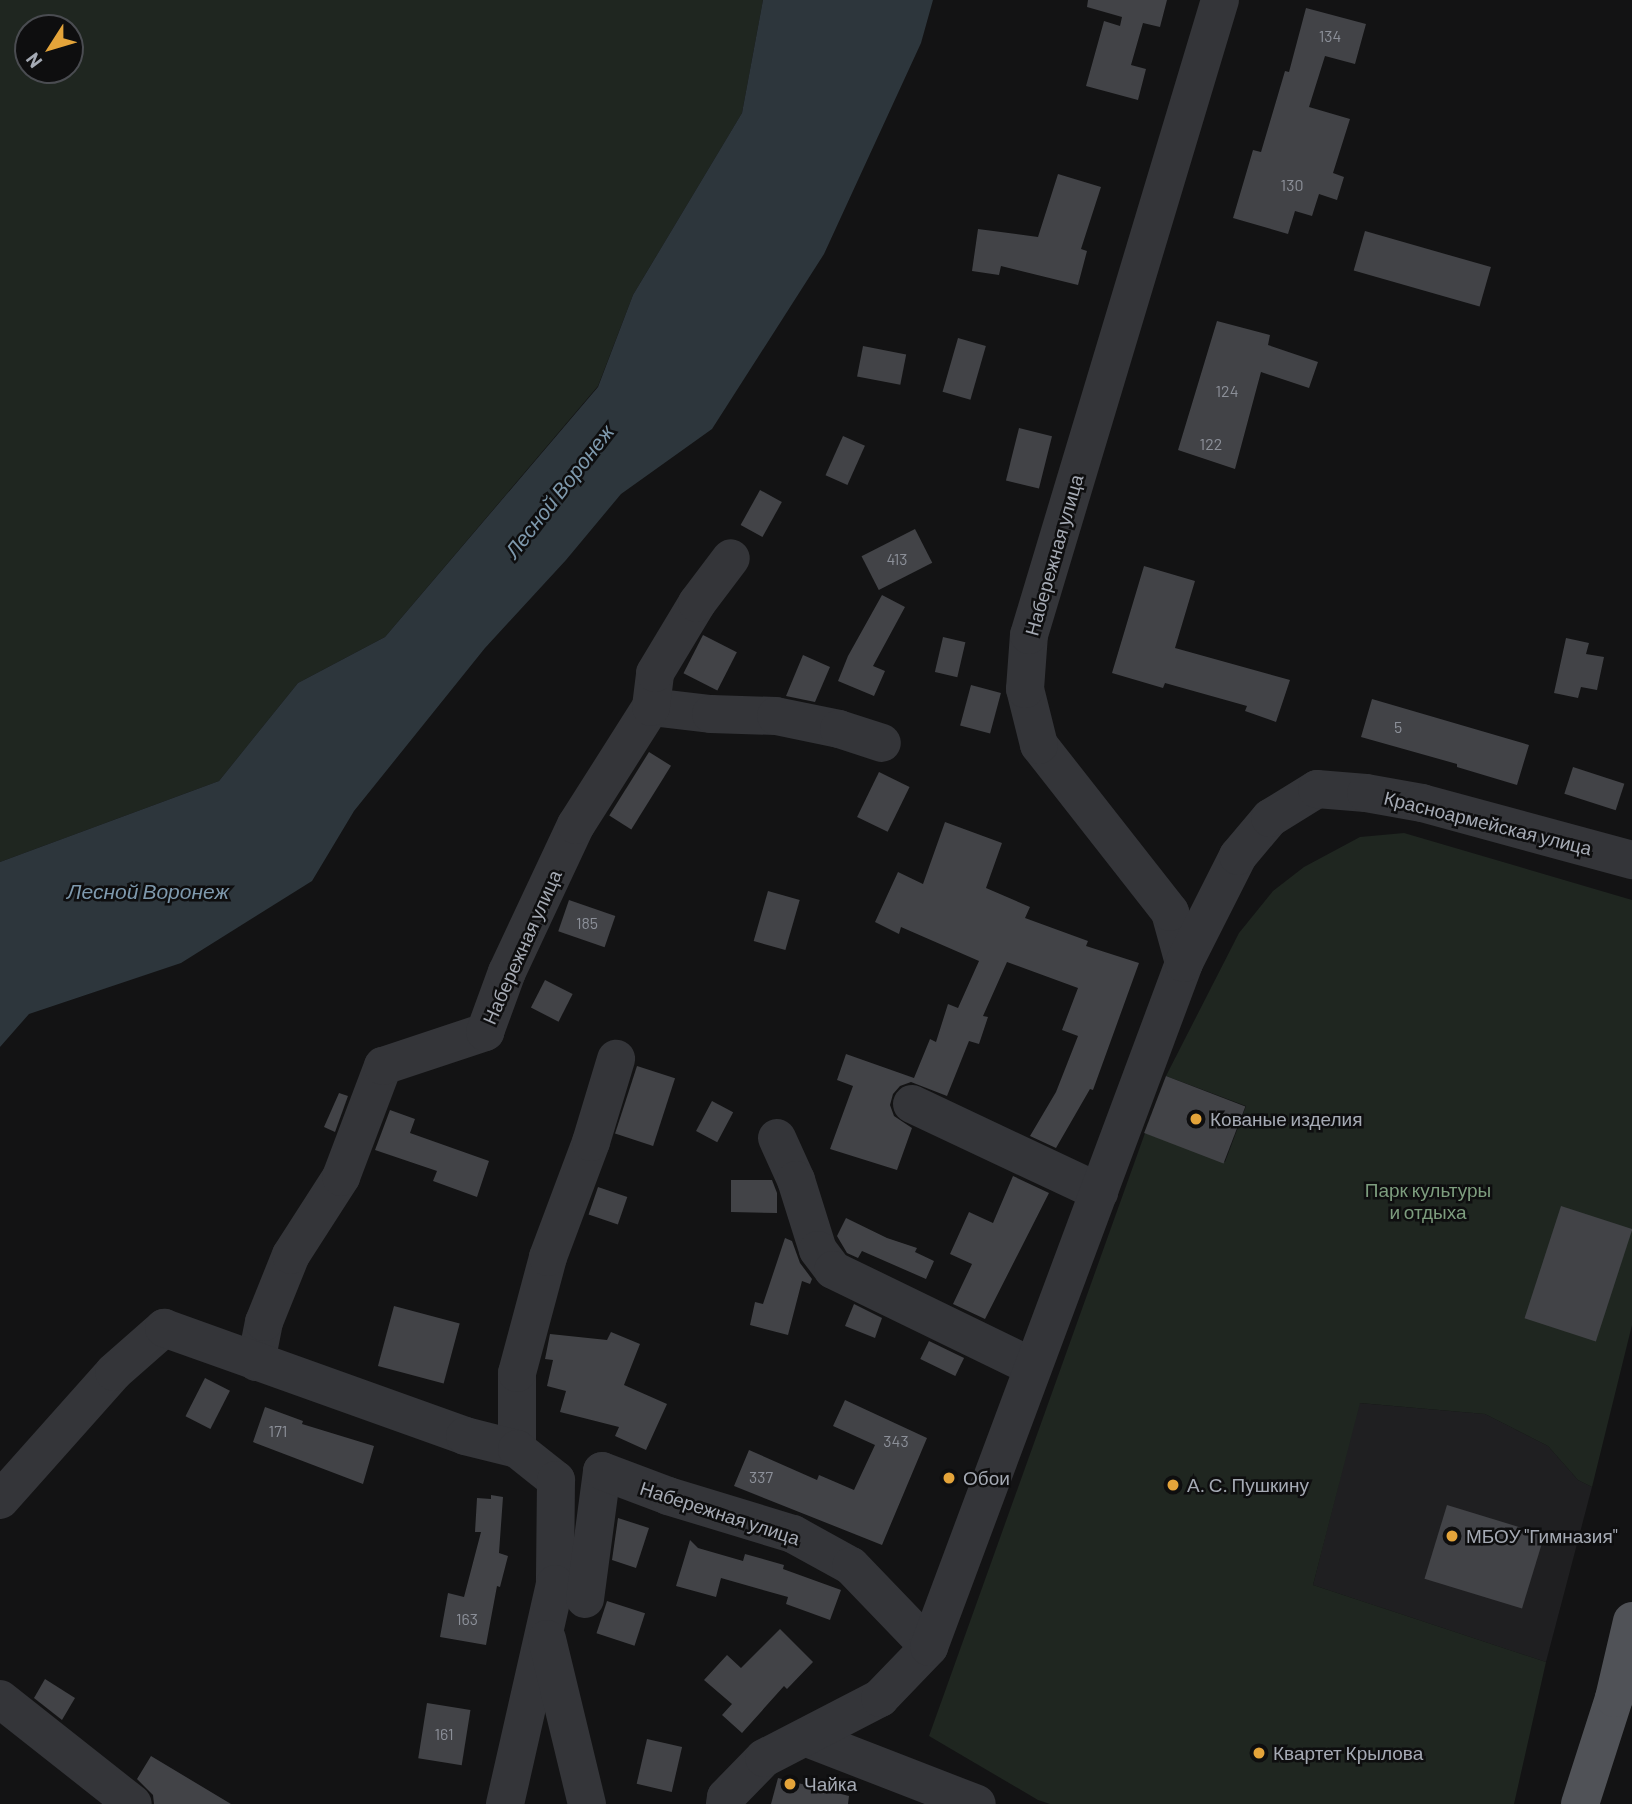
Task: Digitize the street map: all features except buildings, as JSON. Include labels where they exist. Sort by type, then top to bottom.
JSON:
[{"type":"main road","points":[[1580,1804],[1614,1698],[1632,1621]]},
{"type":"street","name":"Набережная улица","points":[[1184,963],[1170,912],[1039,745],[1025,689],[1029,635],[1220,0]]},
{"type":"street","name":"Набережная улица","points":[[257,1362],[264,1322],[291,1255],[341,1177],[383,1066],[485,1032],[507,972],[576,825],[651,707],[655,673],[697,603],[731,558]]},
{"type":"street","points":[[651,707],[711,714],[776,716],[839,729],[882,743]]},
{"type":"street","name":"Красноармейская улица","points":[[1184,963],[1238,856],[1270,818],[1317,789],[1366,793],[1422,803],[1632,860]]},
{"type":"street","points":[[725,1804],[726,1797],[764,1758],[880,1698],[929,1647],[1184,963]]},
{"type":"street","points":[[517,1449],[517,1373],[548,1257],[591,1142],[617,1059]]},
{"type":"street","points":[[912,1104],[1099,1192]]},
{"type":"street","points":[[778,1138],[800,1192],[818,1250],[833,1270],[1033,1367]]},
{"type":"street","points":[[0,1500],[114,1372],[164,1328],[465,1436],[517,1449],[556,1480],[555,1584],[505,1804]]},
{"type":"street","name":"Набережная улица","points":[[585,1599],[602,1471],[668,1496],[793,1534],[851,1566],[929,1647]]},
{"type":"street","points":[[545,1632],[587,1804]]},
{"type":"street","points":[[0,1699],[133,1804]]},
{"type":"street","points":[[807,1738],[977,1804]]},
{"type":"shaded area","name":"МБОУ \"Гимназия\"","points":[[1359,1403],[1485,1414],[1548,1446],[1578,1480],[1592,1487],[1546,1662],[1313,1585]]},
{"type":"green space","points":[[0,0],[763,0],[742,113],[633,295],[598,386],[385,637],[298,683],[219,781],[0,862]]},
{"type":"green space","name":"Парк культуры и отдыха","points":[[1404,833],[1632,900],[1632,1325],[1592,1487],[1578,1480],[1548,1446],[1485,1414],[1360,1403],[1313,1585],[1546,1662],[1514,1804],[1050,1804],[1038,1800],[929,1736],[1145,1133],[1225,1162],[1246,1106],[1166,1076],[1239,933],[1273,891],[1304,867],[1360,837]]},
{"type":"water","name":"Лесной Воронеж","points":[[763,0],[933,0],[921,43],[824,254],[712,429],[621,494],[566,560],[485,648],[354,811],[312,881],[181,963],[29,1014],[0,1047],[0,862],[219,781],[298,683],[385,637],[598,387],[633,295],[742,113]]},
{"type":"place","name":"Кованые изделия","points":[[1196,1119]]},
{"type":"place","name":"Обои","points":[[949,1478]]},
{"type":"place","name":"А. С. Пушкину","points":[[1173,1485]]},
{"type":"place","name":"МБОУ \"Гимназия\"","points":[[1452,1536]]},
{"type":"place","name":"Квартет Крылова","points":[[1259,1753]]},
{"type":"place","name":"Чайка","points":[[790,1784]]}]
